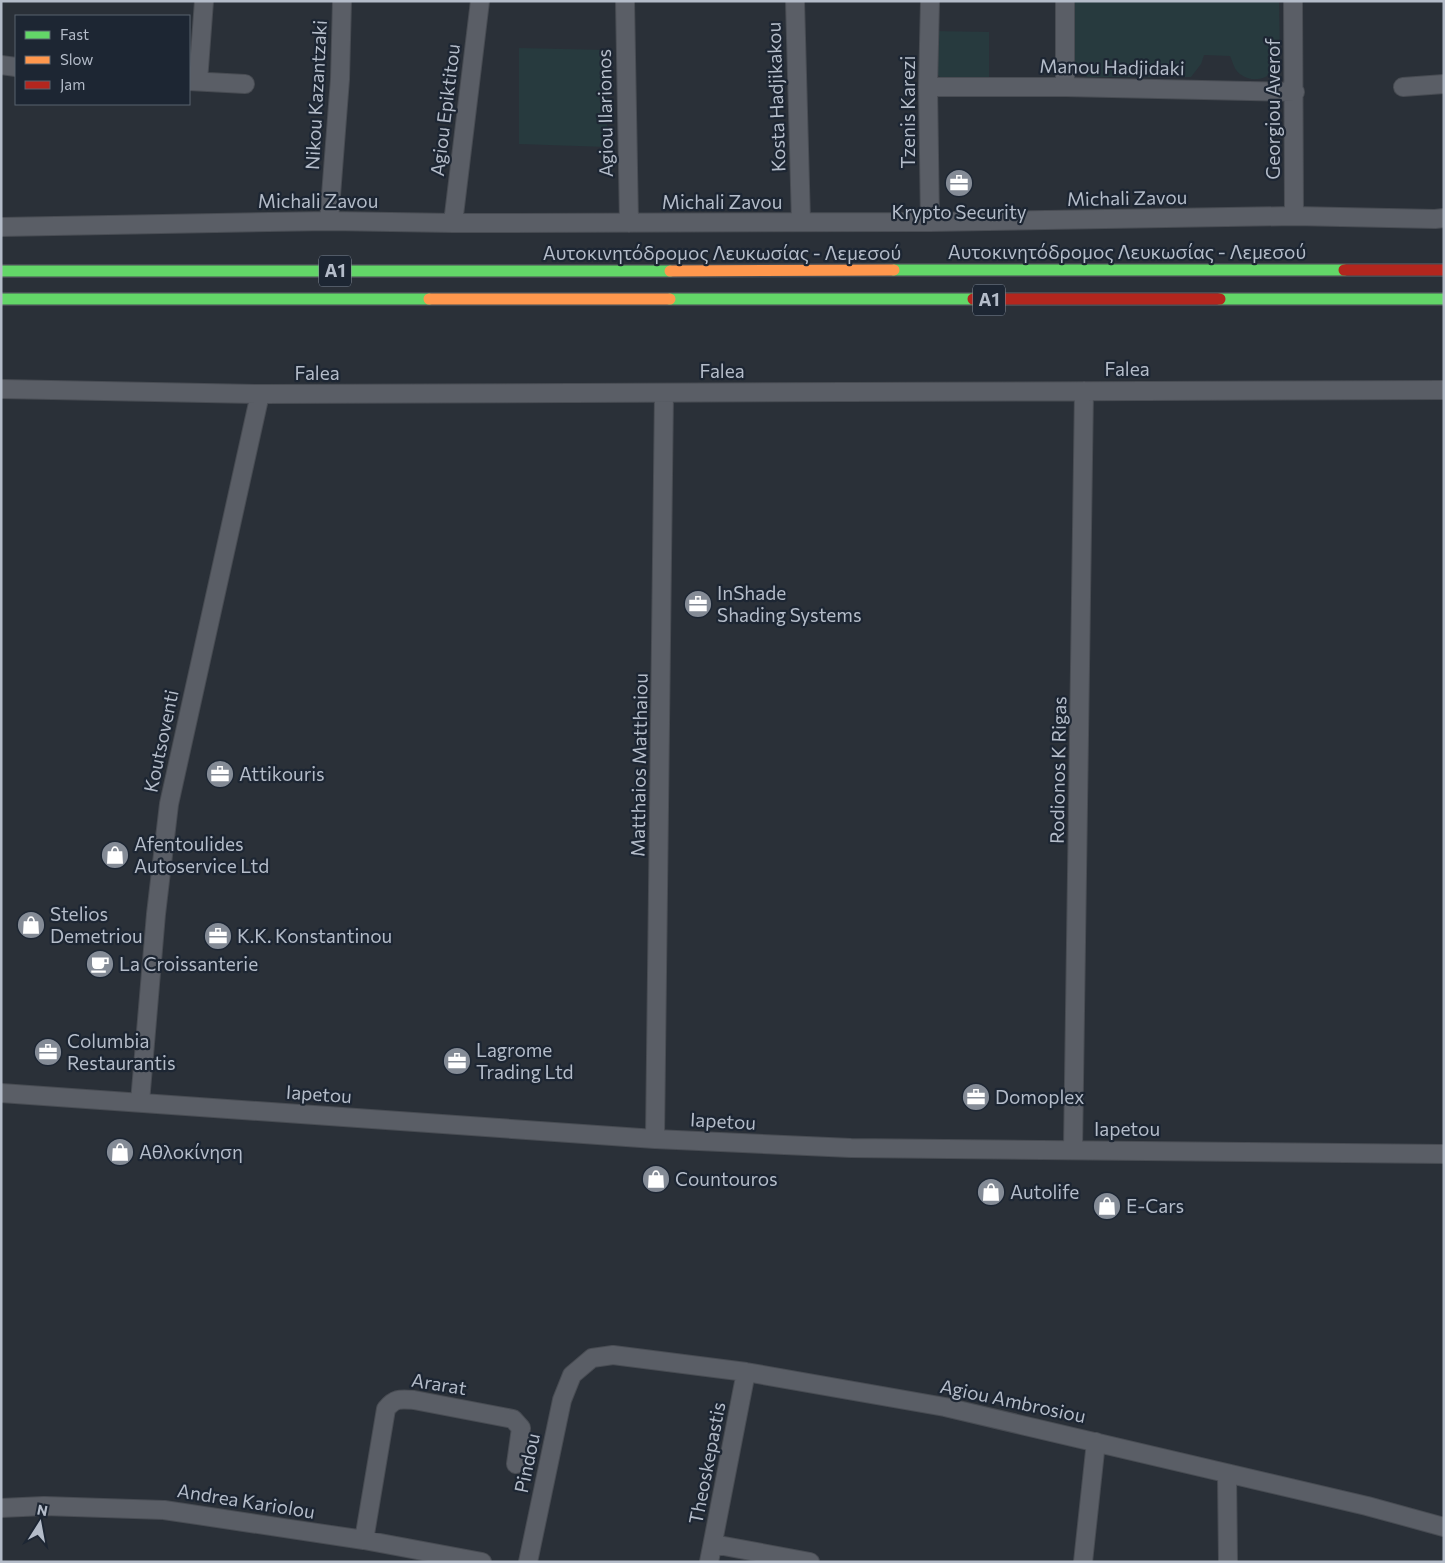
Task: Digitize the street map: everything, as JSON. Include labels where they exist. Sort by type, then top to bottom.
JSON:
[{"type":"highway","name":"Αυτοκινητόδρομος Λευκωσίας - Λεμεσού","points":[[1,270],[1444,270]]},
{"type":"highway","name":"A1","points":[[1,300],[1444,300]]},
{"type":"highway","points":[[271,310],[424,307],[534,300]]},
{"type":"street","points":[[204,1],[193,81],[245,84]]},
{"type":"street","name":"Nikou Kazantzaki","points":[[329,221],[340,79],[342,1]]},
{"type":"street","name":"Agiou Epiktitou","points":[[453,223],[480,1]]},
{"type":"street","name":"Agiou Ilarionos","points":[[625,1],[629,224]]},
{"type":"street","name":"Kosta Hadjikakou","points":[[795,1],[801,222]]},
{"type":"street","name":"Tzenis Karezi","points":[[930,1],[928,88],[930,222]]},
{"type":"street","points":[[1065,1],[1065,87]]},
{"type":"street","name":"Georgiou Averof","points":[[1293,1],[1295,92],[1294,216]]},
{"type":"street","points":[[1,64],[15,67]]},
{"type":"street","points":[[1403,87],[1444,84]]},
{"type":"street","name":"Manou Hadjidaki","points":[[928,88],[1065,87],[1295,92]]},
{"type":"street","name":"Michali Zavou","points":[[1,227],[329,221],[629,224],[930,222],[1294,216],[1444,218]]},
{"type":"street","name":"Falea","points":[[1,389],[260,394],[1444,390]]},
{"type":"street","name":"Rodionos K Rigas","points":[[1073,1150],[1084,391]]},
{"type":"street","name":"Matthaios Matthaiou","points":[[655,1139],[664,393]]},
{"type":"street","name":"Koutsoventi","points":[[140,1102],[156,914],[169,804],[260,394]]},
{"type":"street","name":"Iapetou","points":[[1,1093],[655,1139],[852,1148],[1444,1154]]},
{"type":"street","name":"Agiou Ambrosiou","points":[[572,1375],[592,1358],[613,1356],[746,1372],[945,1407],[1367,1506],[1444,1527]]},
{"type":"street","name":"Theoskepastis","points":[[709,1562],[746,1372]]},
{"type":"street","name":"Pindou","points":[[528,1562],[562,1400],[572,1375]]},
{"type":"street","name":"Ararat","points":[[364,1540],[386,1409],[392,1402],[400,1399],[414,1400],[513,1419],[521,1428],[516,1464]]},
{"type":"street","points":[[1083,1562],[1096,1442]]},
{"type":"street","points":[[1227,1474],[1228,1562]]},
{"type":"street","name":"Andrea Kariolou","points":[[1,1508],[44,1506],[164,1510],[364,1540],[482,1562]]},
{"type":"street","points":[[713,1544],[810,1562]]},
{"type":"green space","points":[[1072,1],[1279,1],[1280,62],[1277,68],[1268,76],[1257,79],[1251,79],[1238,72],[1230,56],[1204,55],[1201,64],[1191,77],[1088,77],[1081,74],[1072,61]]},
{"type":"green space","points":[[934,31],[989,32],[989,83],[945,82],[936,73]]},
{"type":"green space","points":[[519,48],[607,50],[607,147],[519,144]]},
{"type":"traffic: fast","points":[[894,270],[1344,270]]},
{"type":"traffic: fast","points":[[1,271],[670,271]]},
{"type":"traffic: fast","points":[[1,299],[429,299]]},
{"type":"traffic: fast","points":[[670,299],[973,299]]},
{"type":"traffic: fast","points":[[1220,299],[1444,299]]},
{"type":"traffic: slow","points":[[670,271],[894,270]]},
{"type":"traffic: slow","points":[[429,299],[670,299]]},
{"type":"traffic: jam","points":[[1344,270],[1444,270]]},
{"type":"traffic: jam","points":[[973,299],[1220,299]]},
{"type":"place","name":"Krypto Security","points":[[959,183]]},
{"type":"place","name":"InShade Shading Systems","points":[[698,604]]},
{"type":"place","name":"Attikouris","points":[[220,774]]},
{"type":"place","name":"Afentoulides Autoservice Ltd","points":[[115,855]]},
{"type":"place","name":"Stelios Demetriou","points":[[31,925]]},
{"type":"place","name":"K.K. Konstantinou","points":[[218,936]]},
{"type":"place","name":"La Croissanterie","points":[[100,964]]},
{"type":"place","name":"Columbia Restaurantis","points":[[48,1052]]},
{"type":"place","name":"Lagrome Trading Ltd","points":[[457,1061]]},
{"type":"place","name":"Domoplex","points":[[976,1097]]},
{"type":"place","name":"Αθλοκίνηση","points":[[120,1152]]},
{"type":"place","name":"Countouros","points":[[656,1179]]},
{"type":"place","name":"Autolife","points":[[991,1192]]},
{"type":"place","name":"E-Cars","points":[[1107,1206]]}]
